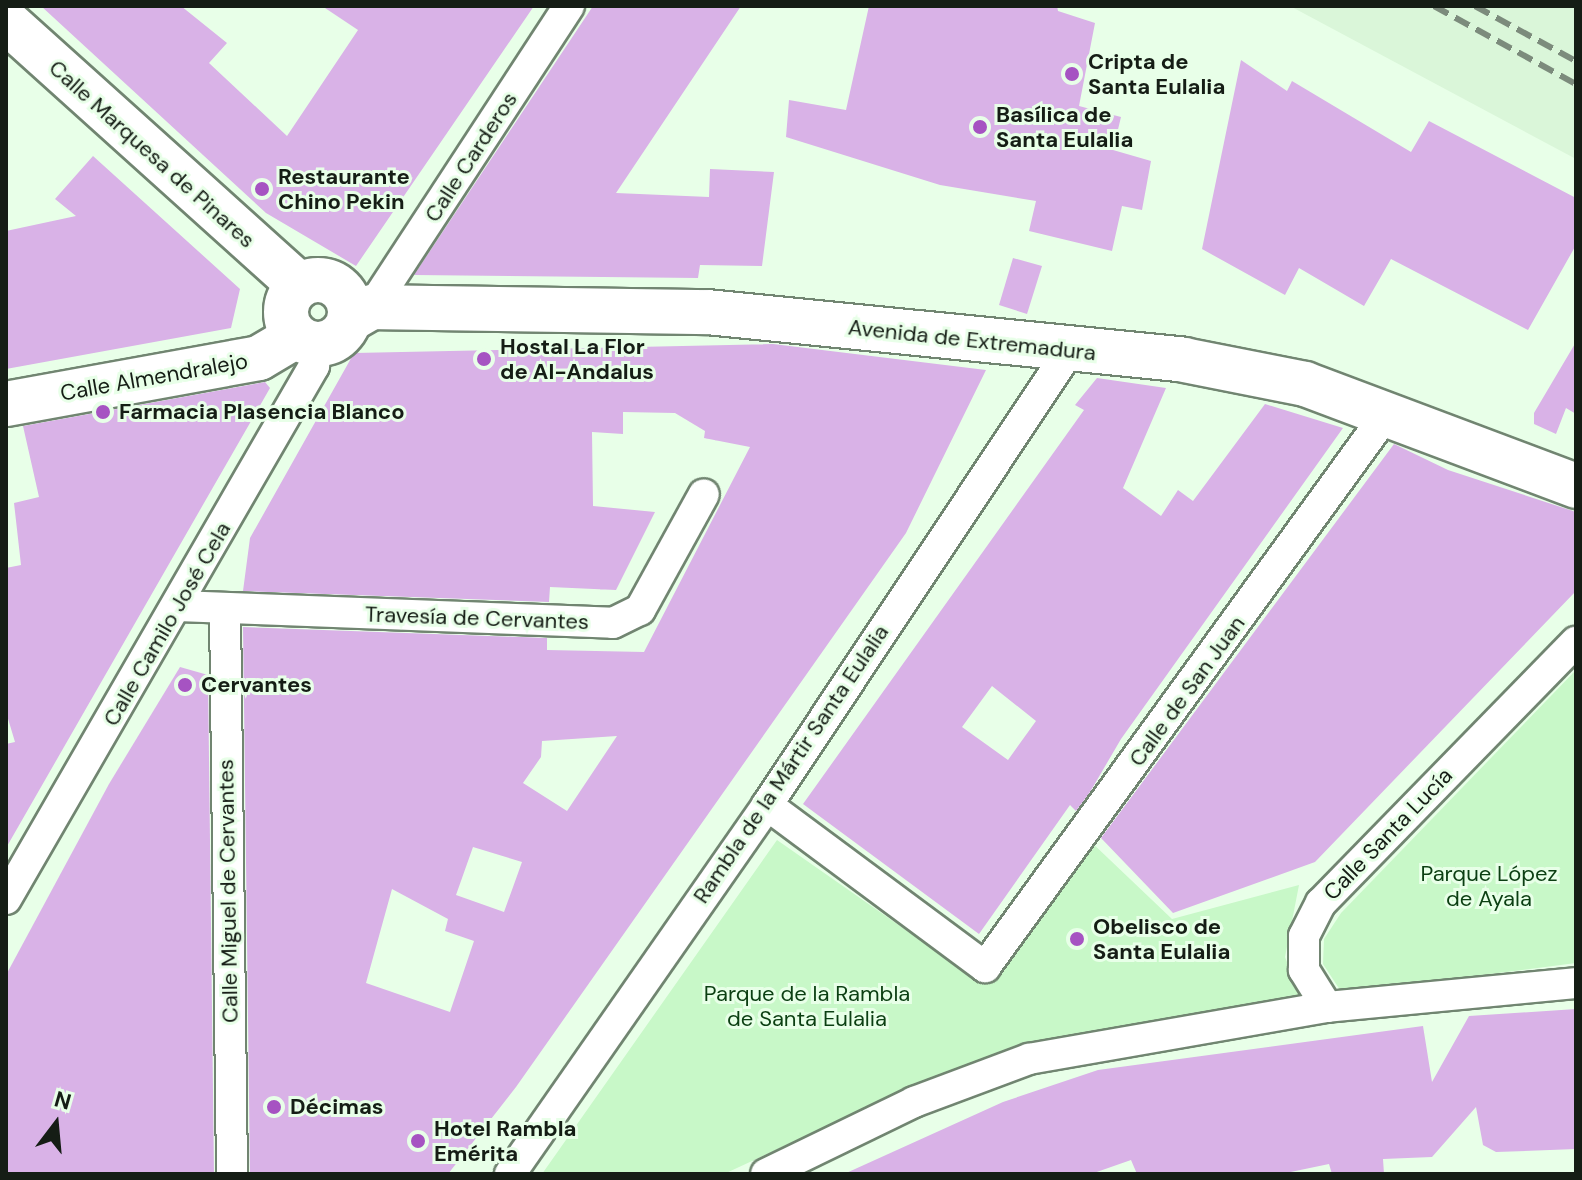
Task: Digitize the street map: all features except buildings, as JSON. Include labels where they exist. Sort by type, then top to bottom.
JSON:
[{"type":"main road","name":"Calle Marquesa de Pinares","points":[[6,21],[299,285]]},
{"type":"main road","points":[[320,279],[336,284],[361,313],[332,342],[305,340],[286,318],[288,300],[299,285],[320,279]]},
{"type":"main road","name":"Avenida de Extremadura","points":[[361,313],[707,312],[1069,351],[1184,360],[1305,384],[1576,486]]},
{"type":"main road","name":"Calle Almendralejo","points":[[6,404],[259,358],[305,340]]},
{"type":"street","name":"Calle Carderos","points":[[361,313],[569,6]]},
{"type":"street","name":"Calle Camilo José Cela","points":[[6,899],[314,366],[305,340]]},
{"type":"street","name":"Rambla de la Mártir Santa Eulalia","points":[[510,1174],[767,805],[1069,351]]},
{"type":"street","name":"Calle de San Juan","points":[[985,967],[1387,413]]},
{"type":"street","name":"Travesía de Cervantes","points":[[178,606],[613,623],[640,610],[704,494]]},
{"type":"street","name":"Calle Miguel de Cervantes","points":[[225,609],[232,1174]]},
{"type":"street","name":"Calle Santa Lucía","points":[[1327,1007],[1304,970],[1304,936],[1321,903],[1576,642]]},
{"type":"street","name":"Rambla de la Mártir Santa Eulalia","points":[[767,805],[985,967]]},
{"type":"street","points":[[766,1174],[914,1102],[1029,1059],[1327,1007],[1576,983]]},
{"type":"shaded area","points":[[1290,6],[1576,6],[1576,159]]},
{"type":"green space","name":"Parque López de Ayala","points":[[1576,670],[1576,963],[1342,993],[1323,964],[1324,939],[1341,913]]},
{"type":"green space","name":"Parque de la Rambla de Santa Eulalia","points":[[1088,839],[1172,919],[1299,885],[1285,957],[1302,1000],[1037,1041],[851,1115],[724,1174],[542,1174],[777,840],[983,984]]},
{"type":"railway","points":[[1434,6],[1576,84]]},
{"type":"railway","points":[[1475,6],[1576,61]]},
{"type":"place","name":"Cripta de Santa Eulalia","points":[[1072,74]]},
{"type":"place","name":"Basílica de Santa Eulalia","points":[[980,127]]},
{"type":"place","name":"Restaurante Chino Pekin","points":[[262,189]]},
{"type":"place","name":"Hostal La Flor de Al-Andalus","points":[[484,359]]},
{"type":"place","name":"Farmacia Plasencia Blanco","points":[[103,412]]},
{"type":"place","name":"Cervantes","points":[[185,685]]},
{"type":"place","name":"Obelisco de Santa Eulalia","points":[[1077,939]]},
{"type":"place","name":"Décimas","points":[[274,1107]]},
{"type":"place","name":"Hotel Rambla Emérita","points":[[418,1141]]}]
